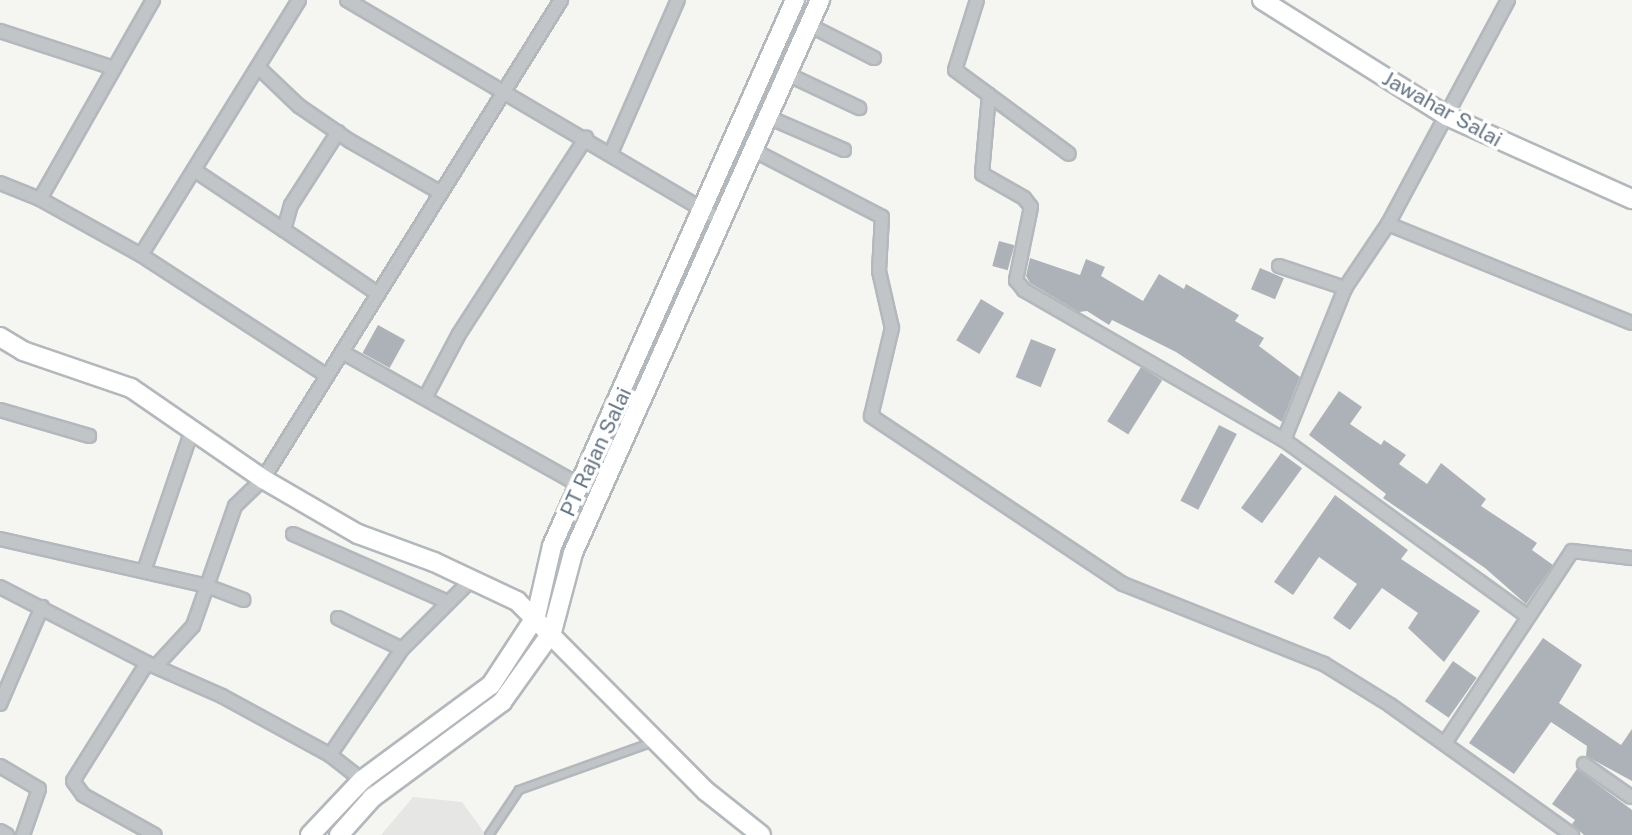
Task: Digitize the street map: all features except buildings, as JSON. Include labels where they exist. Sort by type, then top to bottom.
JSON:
[{"type":"main road","name":"PT Rajan Salai","points":[[310,835],[362,780],[491,685],[536,616],[552,546],[704,211],[795,0]]},
{"type":"main road","name":"PT Rajan Salai","points":[[339,835],[372,798],[502,702],[552,632],[573,553],[820,0]]},
{"type":"main road","name":"Jawahar Salai","points":[[1262,0],[1447,116],[1632,199]]},
{"type":"main road","points":[[0,337],[23,351],[131,388],[263,479],[358,534],[471,580],[536,616],[707,792],[761,835]]},
{"type":"main road","points":[[627,384],[643,395]]},
{"type":"street","points":[[40,199],[153,0]]},
{"type":"street","points":[[141,255],[299,0]]},
{"type":"street","points":[[347,0],[366,5],[720,220]]},
{"type":"street","points":[[156,835],[83,795],[73,781],[152,664],[193,626],[235,506],[263,479],[561,0]]},
{"type":"street","points":[[611,153],[678,0]]},
{"type":"street","points":[[976,0],[955,70],[1069,154]]},
{"type":"street","points":[[1284,440],[1345,288],[1388,224],[1508,0]]},
{"type":"street","points":[[809,25],[874,58]]},
{"type":"street","points":[[0,31],[114,68]]},
{"type":"street","points":[[258,67],[299,106],[441,193]]},
{"type":"street","points":[[787,74],[859,108]]},
{"type":"street","points":[[989,95],[982,174],[1024,198],[1031,207],[1016,280],[1024,290],[1284,440],[1527,616]]},
{"type":"street","points":[[768,117],[844,150]]},
{"type":"street","points":[[284,230],[291,205],[338,132]]},
{"type":"street","points":[[425,398],[459,334],[586,138]]},
{"type":"street","points":[[753,150],[882,217],[879,271],[892,328],[871,416],[1123,584],[1324,664],[1445,743],[1572,835]]},
{"type":"street","points":[[194,170],[378,294]]},
{"type":"street","points":[[0,183],[40,199],[141,255],[327,376]]},
{"type":"street","points":[[1388,224],[1632,323]]},
{"type":"street","points":[[1279,266],[1345,288]]},
{"type":"street","points":[[342,352],[581,486]]},
{"type":"street","points":[[0,410],[89,436]]},
{"type":"street","points":[[144,571],[192,430]]},
{"type":"street","points":[[293,534],[448,602]]},
{"type":"street","points":[[0,539],[207,586],[243,600]]},
{"type":"street","points":[[1445,743],[1572,551],[1632,558]]},
{"type":"street","points":[[330,755],[402,649],[471,580]]},
{"type":"street","points":[[0,587],[330,755],[362,780],[372,798]]},
{"type":"street","points":[[0,704],[42,607]]},
{"type":"street","points":[[338,618],[402,649]]},
{"type":"street","points":[[1584,764],[1632,796]]},
{"type":"street","points":[[0,766],[38,789],[23,835]]},
{"type":"street","points":[[0,831],[7,835]]},
{"type":"lane","points":[[489,835],[519,790],[658,740]]},
{"type":"shaded area","points":[[413,797],[462,802],[486,835],[381,835]]}]
